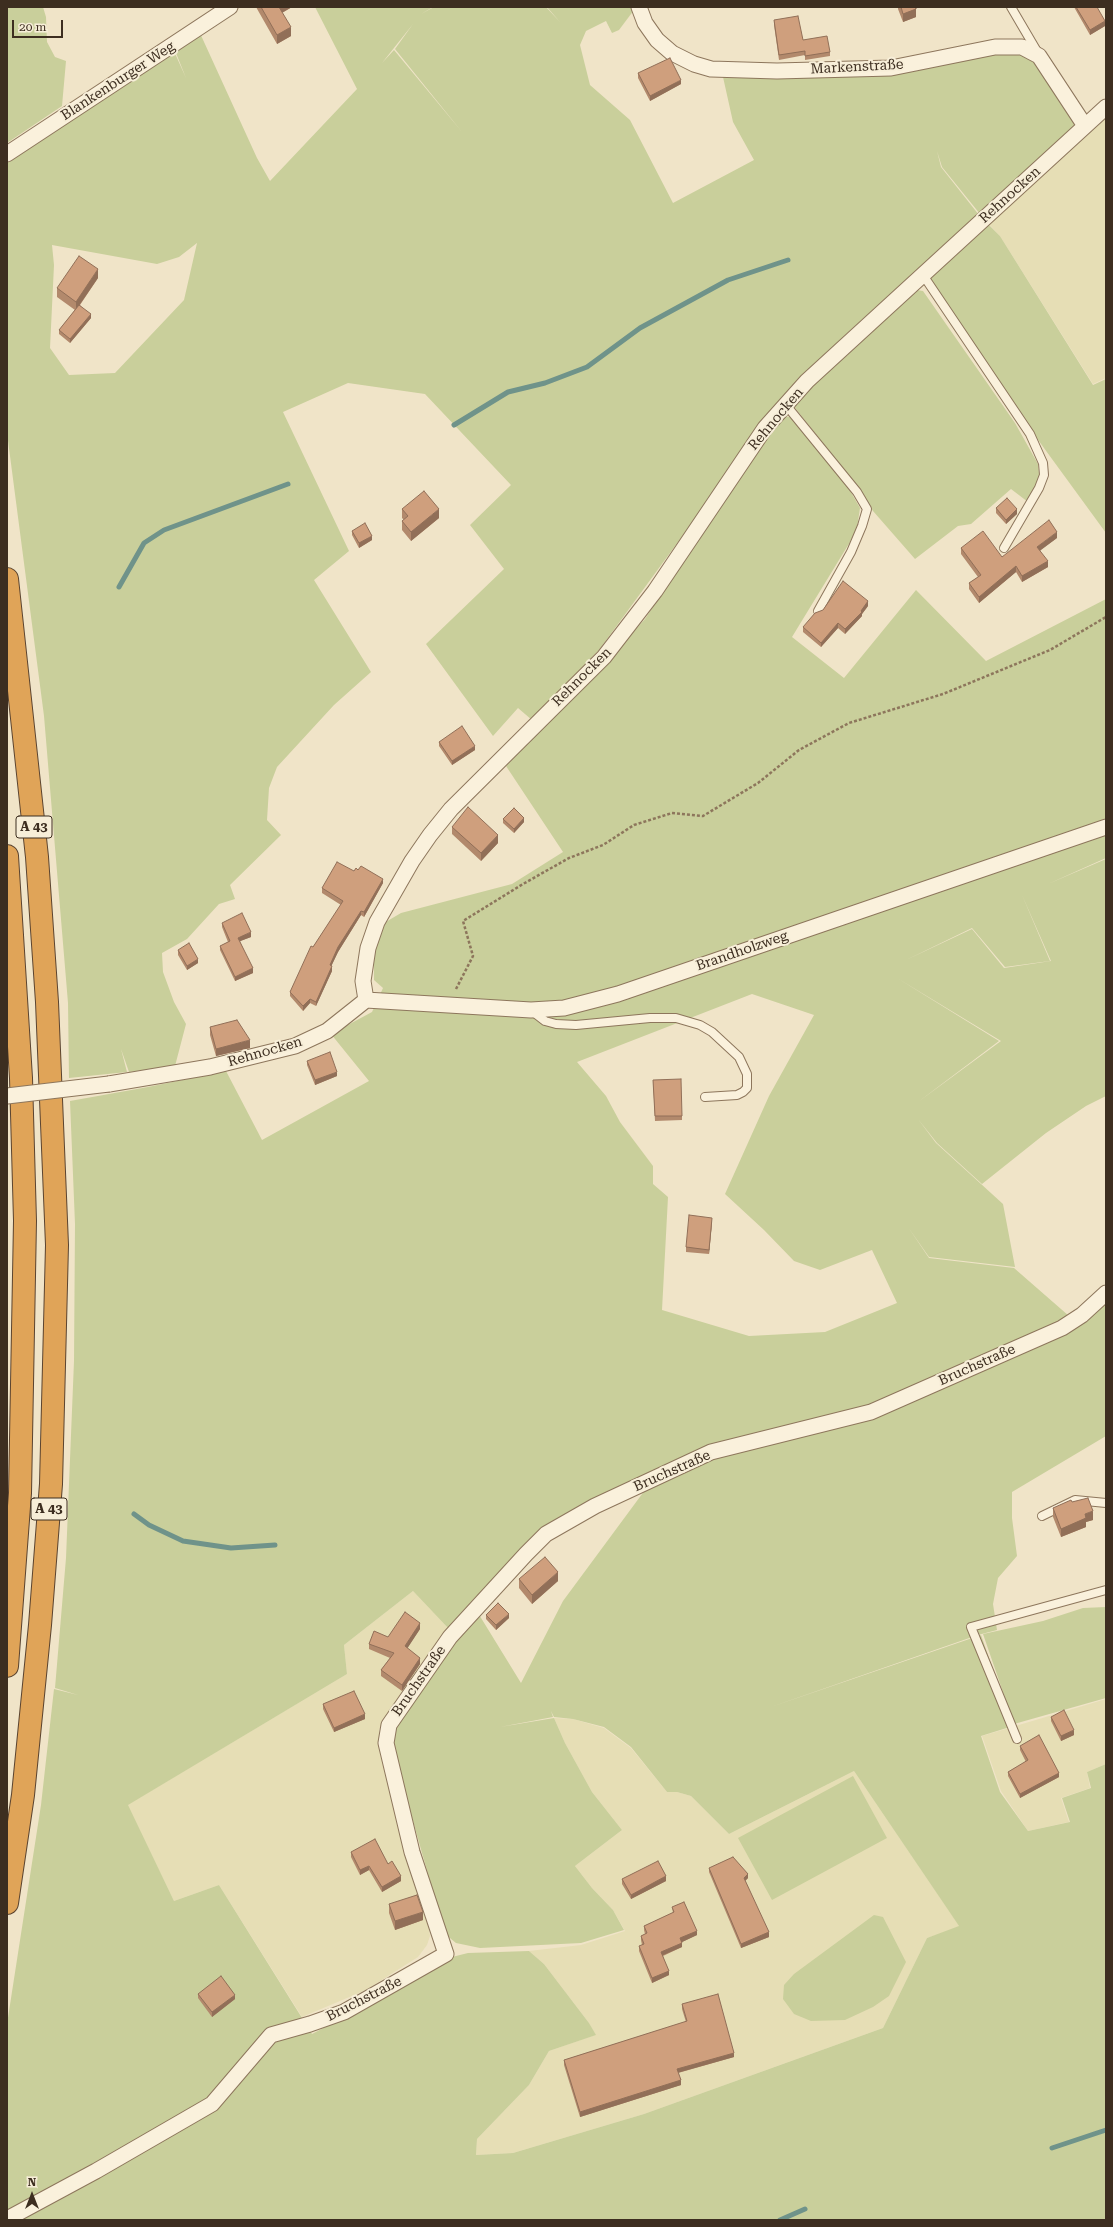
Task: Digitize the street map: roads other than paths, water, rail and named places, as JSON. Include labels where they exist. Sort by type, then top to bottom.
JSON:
[{"type":"highway","name":"A 43","points":[[7,578],[37,856],[47,1002],[56,1245],[51,1484],[42,1602],[23,1795],[7,1903]]},
{"type":"highway","name":"A 43","points":[[7,856],[21,1078],[25,1221],[20,1493],[7,1666]]},
{"type":"street","name":"Blankenburger Weg","points":[[7,154],[230,7]]},
{"type":"street","name":"Markenstraße","points":[[639,7],[645,23],[658,40],[672,53],[694,64],[710,69],[777,71],[891,68],[995,46],[1022,47],[1039,56],[1085,126]]},
{"type":"street","name":"Rehnocken","points":[[7,1096],[109,1084],[210,1066],[295,1046],[327,1031],[366,1000],[363,981],[368,948],[377,922],[412,861],[430,835],[451,809],[604,657],[655,591],[765,428],[807,381],[1106,107]]},
{"type":"street","name":"Brandholzweg","points":[[366,1000],[531,1010],[564,1008],[618,994],[1106,827]]},
{"type":"street","name":"Bruchstraße","points":[[7,2219],[96,2171],[212,2104],[271,2035],[310,2024],[344,2012],[446,1954],[412,1852],[386,1743],[389,1725],[450,1637],[546,1534],[595,1506],[711,1452],[871,1412],[1062,1328],[1082,1315],[1106,1293]]},
{"type":"lane","points":[[1010,7],[1039,56]]},
{"type":"lane","points":[[922,275],[1030,434],[1044,463],[1044,475],[1039,488],[1004,548]]},
{"type":"lane","points":[[786,405],[857,492],[867,509],[862,526],[851,552],[818,611]]},
{"type":"lane","points":[[531,1010],[545,1021],[556,1024],[576,1025],[650,1018],[676,1018],[700,1025],[712,1032],[739,1057],[747,1074],[747,1088],[737,1095],[705,1096]]},
{"type":"lane","points":[[1042,1516],[1075,1500],[1106,1503]]},
{"type":"lane","points":[[1017,1739],[971,1627],[1106,1590]]},
{"type":"waterway","points":[[454,425],[508,392],[545,383],[587,367],[640,328],[728,280],[788,260]]},
{"type":"waterway","points":[[119,587],[144,543],[164,530],[288,484]]},
{"type":"waterway","points":[[134,1514],[149,1525],[183,1541],[231,1548],[275,1545]]},
{"type":"waterway","points":[[1052,2148],[1106,2130]]},
{"type":"waterway","points":[[780,2220],[805,2209]]}]
